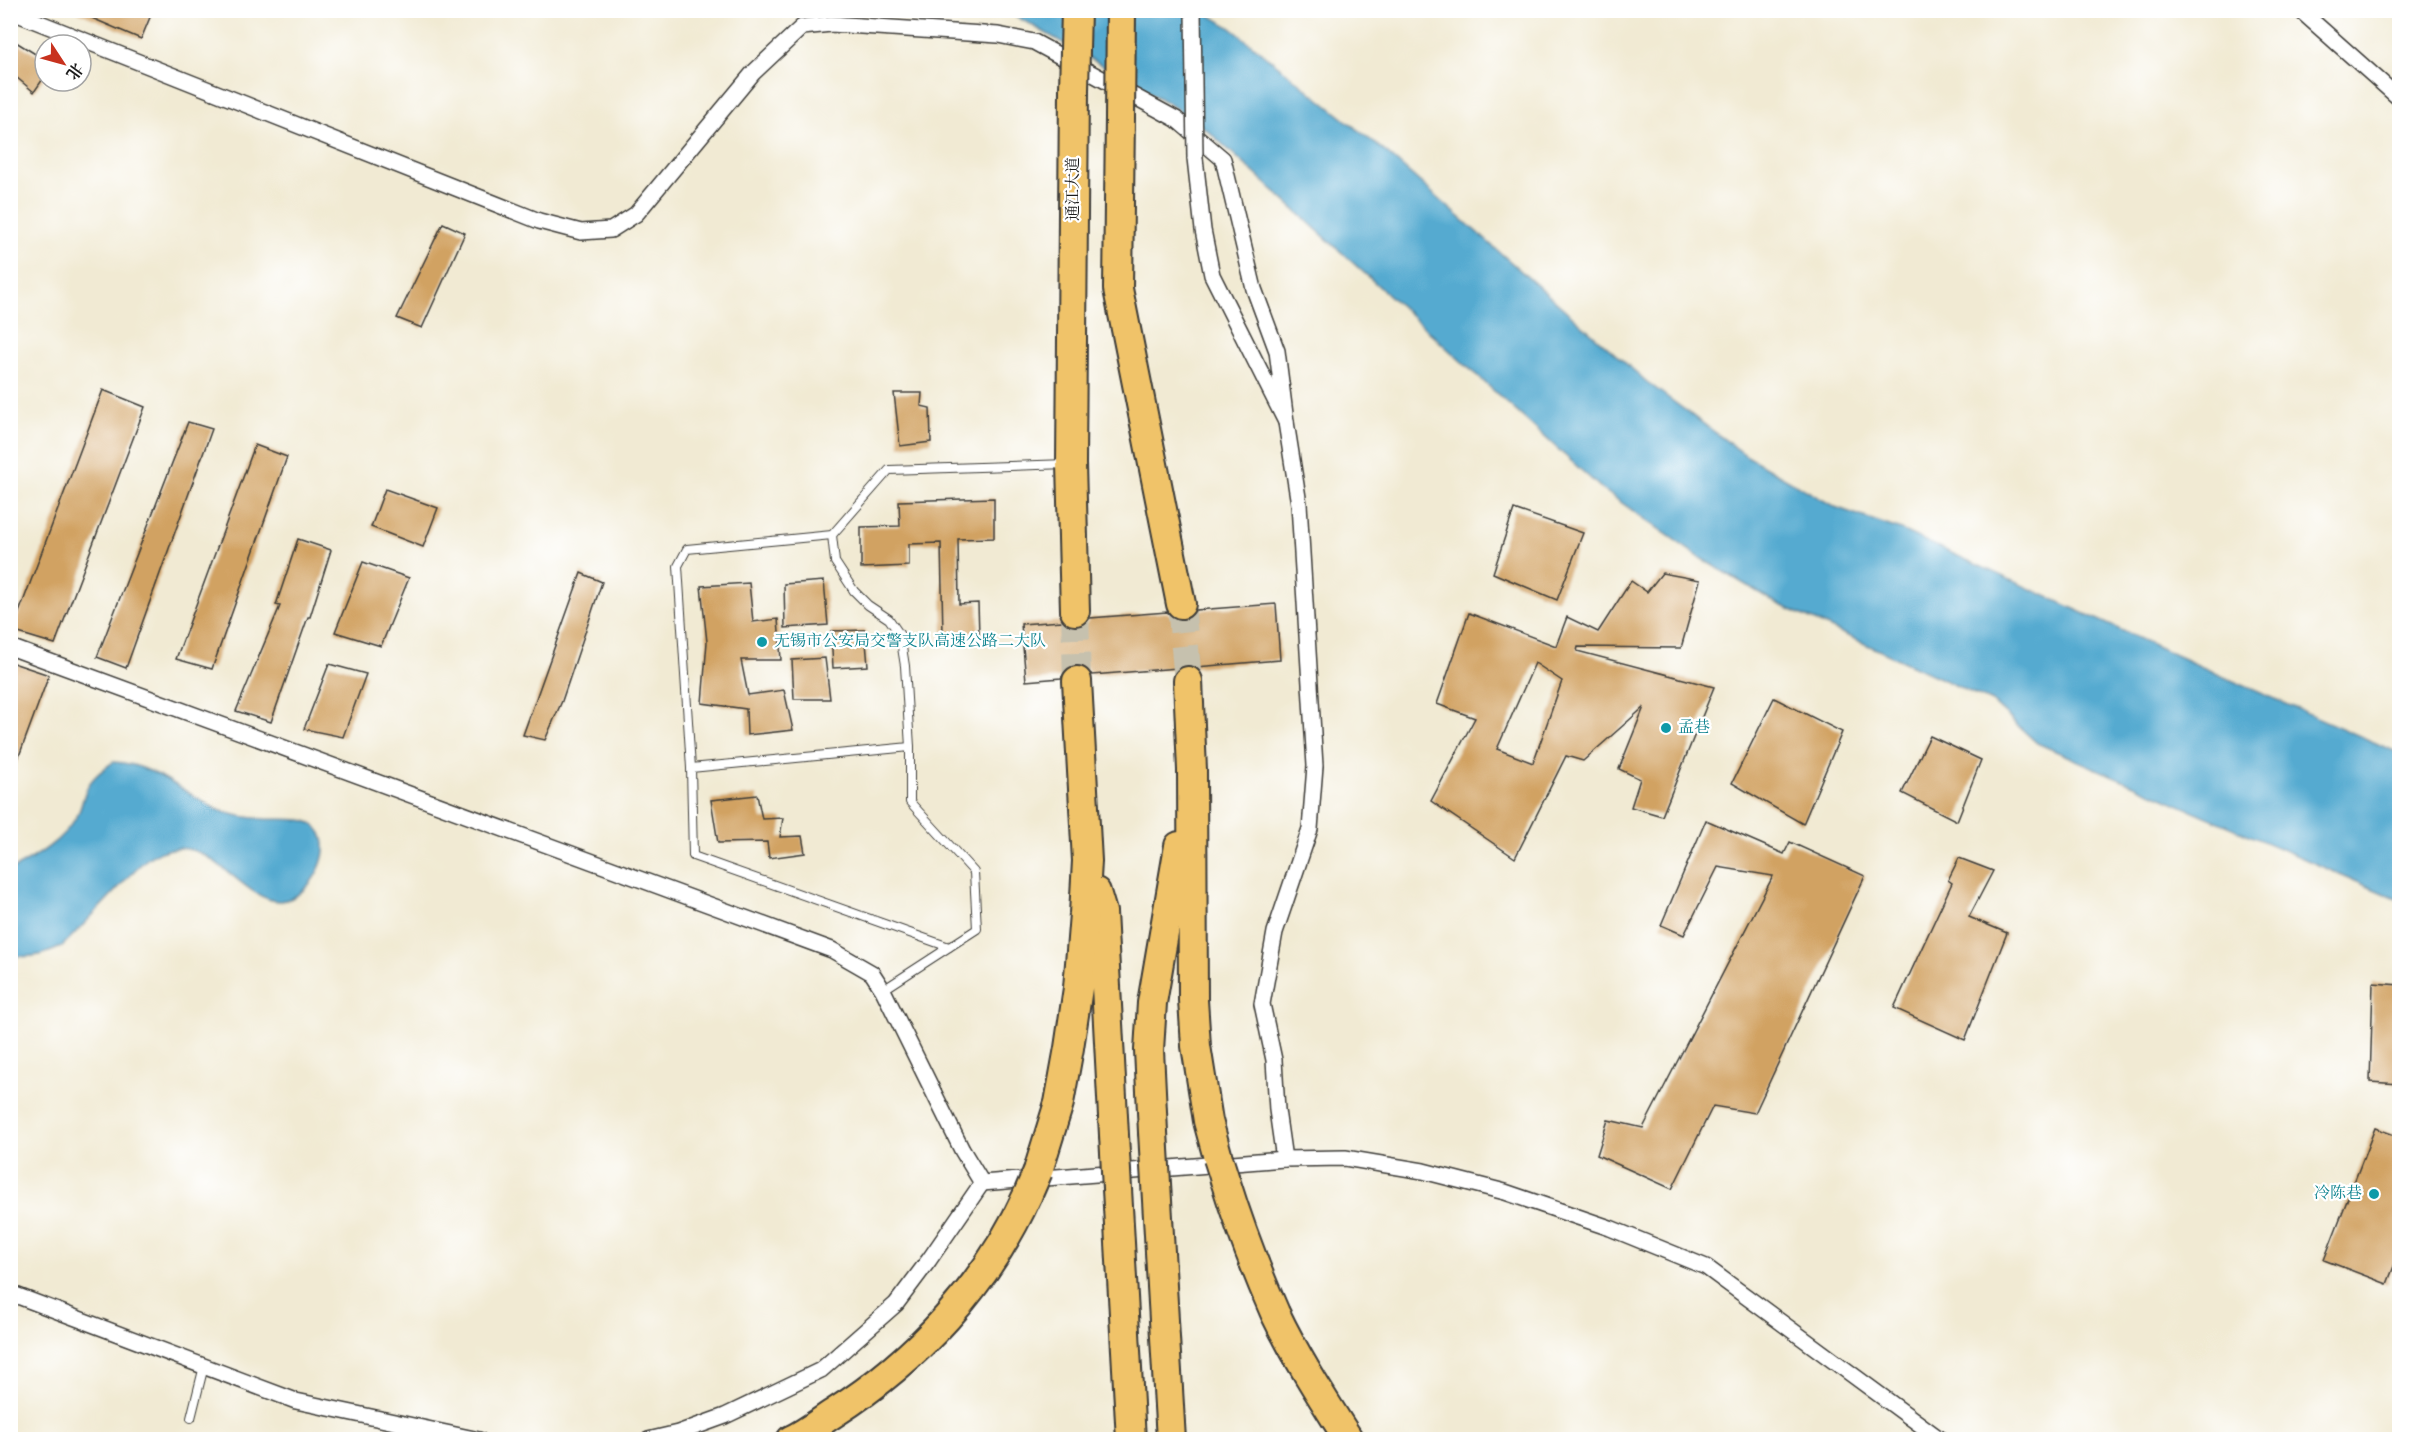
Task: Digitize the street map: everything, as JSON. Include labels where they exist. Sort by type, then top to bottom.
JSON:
[{"type":"highway","name":"通江大道","points":[[1075,611],[1071,464],[1076,10]]},
{"type":"highway","points":[[1121,10],[1118,289],[1181,604]]},
{"type":"highway","points":[[1074,289],[1118,289]]},
{"type":"highway","points":[[791,1440],[870,1390],[928,1340],[981,1276],[1019,1213],[1033,1182],[1059,1103],[1070,1048],[1078,988],[1087,861],[1077,681]]},
{"type":"highway","points":[[1188,681],[1192,770],[1193,1000],[1196,1046],[1208,1121],[1240,1228],[1276,1314],[1318,1392],[1350,1440]]},
{"type":"highway","points":[[1171,1440],[1149,1050],[1152,1003],[1192,770]]},
{"type":"highway","points":[[1087,861],[1102,912],[1131,1440]]},
{"type":"street","points":[[1193,10],[1196,158],[1203,230],[1212,275],[1286,422]]},
{"type":"street","points":[[2300,10],[2400,99]]},
{"type":"street","points":[[10,11],[539,220],[581,232],[611,230],[636,214],[753,73],[802,27],[831,24],[998,35],[1034,42],[1176,119],[1223,159],[1254,289],[1277,351],[1299,504],[1315,766],[1310,830],[1275,932],[1262,1004],[1274,1060],[1277,1110],[1284,1159]]},
{"type":"street","points":[[10,647],[832,950],[872,973],[883,990],[962,1150],[982,1183]]},
{"type":"street","points":[[982,1183],[1284,1159],[1345,1158],[1423,1172],[1505,1192],[1610,1228],[1706,1267],[1941,1440]]},
{"type":"street","points":[[648,1440],[678,1433],[725,1416],[821,1370],[896,1304],[930,1260],[982,1183]]},
{"type":"street","points":[[10,1293],[296,1401],[478,1440]]},
{"type":"lane","points":[[949,947],[693,856],[691,768],[678,566],[687,549],[832,535],[889,470],[1071,464]]},
{"type":"lane","points":[[832,535],[835,562],[854,591],[868,605],[889,619],[900,635],[905,666],[910,747],[910,802],[974,872],[977,929],[883,990]]},
{"type":"lane","points":[[691,768],[910,747]]},
{"type":"lane","points":[[191,1418],[204,1366]]},
{"type":"water","points":[[1000,11],[1203,11],[1231,28],[1388,154],[1647,382],[1747,456],[1835,507],[1901,530],[2224,677],[2399,753],[2399,900],[2037,743],[1992,702],[1778,604],[1702,559],[1602,489],[1208,131],[1168,103],[1014,15]]},
{"type":"water","points":[[113,762],[141,767],[227,813],[259,819],[306,821],[317,828],[323,839],[324,852],[320,866],[304,890],[292,898],[280,901],[267,899],[254,892],[201,853],[187,849],[166,850],[152,855],[140,865],[61,947],[36,956],[11,955],[11,870],[39,853],[65,832],[78,814],[89,784]]},
{"type":"building","points":[[73,10],[153,10],[141,39]]},
{"type":"building","points":[[16,42],[33,53],[33,91],[10,72],[10,50]]},
{"type":"building","points":[[443,223],[465,233],[422,328],[397,318]]},
{"type":"building","points":[[103,390],[145,407],[55,644],[12,631]]},
{"type":"building","points":[[894,393],[922,393],[921,406],[930,408],[931,442],[900,446]]},
{"type":"building","points":[[188,422],[212,429],[126,668],[97,657]]},
{"type":"building","points":[[255,445],[287,457],[212,669],[176,659]]},
{"type":"building","points":[[385,489],[438,508],[423,547],[371,527]]},
{"type":"building","points":[[994,498],[994,538],[958,539],[959,604],[978,603],[979,635],[943,635],[941,543],[909,544],[909,566],[861,568],[861,527],[900,526],[899,501]]},
{"type":"building","points":[[1514,509],[1583,533],[1557,600],[1493,573]]},
{"type":"building","points":[[298,539],[331,550],[310,617],[308,617],[271,722],[236,711],[280,606],[276,605]]},
{"type":"building","points":[[363,562],[409,578],[381,646],[335,632]]},
{"type":"building","points":[[581,573],[602,582],[562,701],[545,740],[523,735]]},
{"type":"building","points":[[1662,573],[1700,580],[1681,648],[1578,647],[1577,651],[1714,687],[1662,816],[1631,807],[1640,779],[1619,769],[1644,707],[1583,761],[1566,756],[1515,858],[1431,801],[1475,718],[1437,704],[1469,613],[1556,646],[1567,617],[1598,632],[1631,581],[1647,592]],"holes":[[[1535,663],[1562,681],[1533,763],[1497,749]]]},
{"type":"building","points":[[824,581],[828,625],[785,628],[784,584]]},
{"type":"building","points":[[749,583],[753,622],[778,619],[781,660],[741,660],[748,695],[784,690],[793,730],[747,735],[746,709],[702,703],[707,642],[701,586]]},
{"type":"building","points":[[1276,604],[1280,660],[1196,667],[1187,665],[1178,668],[1092,675],[1085,667],[1076,665],[1068,668],[1061,678],[1026,681],[1021,624],[1062,621],[1068,626],[1076,627],[1084,625],[1090,618],[1167,612],[1175,619],[1184,620],[1191,617],[1196,610]]},
{"type":"building","points":[[865,630],[868,666],[833,668],[831,631]]},
{"type":"building","points":[[825,658],[830,699],[794,699],[792,660]]},
{"type":"building","points":[[10,662],[49,675],[12,775],[10,775]]},
{"type":"building","points":[[329,664],[366,674],[343,737],[304,729]]},
{"type":"building","points":[[1774,698],[1842,732],[1803,824],[1732,783]]},
{"type":"building","points":[[1930,736],[1981,760],[1957,821],[1902,793]]},
{"type":"building","points":[[757,795],[762,819],[783,818],[780,837],[802,836],[805,853],[769,858],[767,842],[718,843],[711,800]]},
{"type":"building","points":[[1706,820],[1784,854],[1790,842],[1865,876],[1755,1113],[1713,1106],[1672,1189],[1597,1155],[1608,1120],[1643,1128],[1773,876],[1718,867],[1684,935],[1661,925]]},
{"type":"building","points":[[1959,858],[1993,871],[1969,917],[2007,933],[1965,1040],[1894,1008],[1952,883],[1948,880]]},
{"type":"building","points":[[2373,983],[2400,985],[2400,1084],[2370,1082]]},
{"type":"building","name":"冷陈巷","points":[[2375,1128],[2400,1137],[2400,1251],[2387,1284],[2324,1260]]},
{"type":"tunnel","points":[[1181,604],[1188,681]]},
{"type":"tunnel","points":[[1075,611],[1077,681]]},
{"type":"place","name":"无锡市公安局交警支队高速公路二大队","points":[[762,642]]},
{"type":"place","name":"孟巷","points":[[1666,728]]},
{"type":"place","name":"冷陈巷","points":[[2374,1194]]}]
